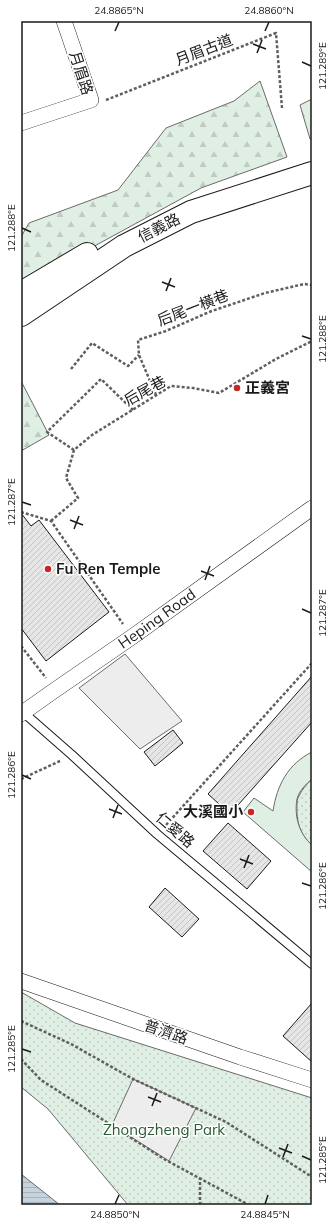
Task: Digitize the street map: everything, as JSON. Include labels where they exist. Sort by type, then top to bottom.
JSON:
[{"type":"main road","name":"信義路","points":[[21,293],[147,220],[195,197],[312,159]]},
{"type":"main road","name":"信義路","points":[[21,314],[124,246],[192,212],[312,173]]},
{"type":"street","name":"月眉路","points":[[21,123],[91,100],[64,21]]},
{"type":"street","name":"Heping Road","points":[[22,714],[132,638],[312,508]]},
{"type":"street","name":"普濟路","points":[[21,981],[240,1057],[312,1080]]},
{"type":"lane","name":"仁愛路","points":[[22,714],[72,755],[157,834],[312,964]]},
{"type":"path","name":"月眉古道","points":[[91,100],[105,100],[276,33],[282,108]]},
{"type":"path","name":"后尾一橫巷","points":[[139,355],[138,340],[166,331],[209,312],[265,293],[304,284],[312,285]]},
{"type":"path","name":"后尾巷","points":[[74,450],[92,435],[171,386],[219,393],[276,359],[312,342]]},
{"type":"path","points":[[71,369],[92,343],[128,366],[139,355],[156,395]]},
{"type":"path","points":[[50,520],[78,498],[66,478],[74,450],[47,432],[101,379],[133,410]]},
{"type":"path","points":[[21,512],[50,520],[132,638]]},
{"type":"path","points":[[21,646],[55,690]]},
{"type":"path","points":[[157,834],[312,663]]},
{"type":"path","points":[[21,780],[72,755]]},
{"type":"path","points":[[21,1022],[71,1044],[133,1079],[226,1122],[312,1177]]},
{"type":"path","points":[[21,1059],[41,1080],[164,1159],[249,1205]]},
{"type":"path","points":[[200,1178],[200,1205]]},
{"type":"green space","points":[[260,81],[287,157],[201,188],[21,286],[21,237],[29,223],[118,190],[166,128],[234,101]]},
{"type":"green space","points":[[312,99],[312,139],[310,139],[300,105]]},
{"type":"green space","points":[[21,381],[49,435],[21,451]]},
{"type":"green space","points":[[312,752],[312,779],[299,793],[296,812],[298,824],[304,836],[312,845],[312,872],[243,812],[254,798],[273,811],[277,792],[285,776],[296,763]]},
{"type":"green space","points":[[312,779],[312,845],[304,837],[298,822],[297,802],[303,789]]},
{"type":"green space","name":"Zhongzheng Park","points":[[21,992],[75,1023],[312,1098],[312,1205],[128,1205],[48,1109],[21,1087]]},
{"type":"shaded area","points":[[125,654],[182,721],[140,749],[79,688]]},
{"type":"shaded area","points":[[133,1079],[196,1108],[169,1161],[112,1125]]},
{"type":"shaded area","points":[[21,1174],[60,1205],[21,1205]]},
{"type":"building","name":"Fu Ren Temple","points":[[21,513],[31,526],[39,520],[109,612],[46,661],[21,628]]},
{"type":"building","points":[[312,676],[312,722],[230,814],[208,794]]},
{"type":"building","points":[[173,730],[183,743],[155,766],[144,752]]},
{"type":"building","points":[[228,823],[271,861],[247,889],[203,851]]},
{"type":"building","points":[[165,888],[199,919],[182,937],[149,907]]},
{"type":"building","points":[[312,1003],[312,1062],[283,1036]]},
{"type":"place","name":"正義宮","points":[[237,388]]},
{"type":"place","name":"Fu Ren Temple","points":[[48,569]]},
{"type":"place","name":"大溪國小","points":[[251,812]]}]
